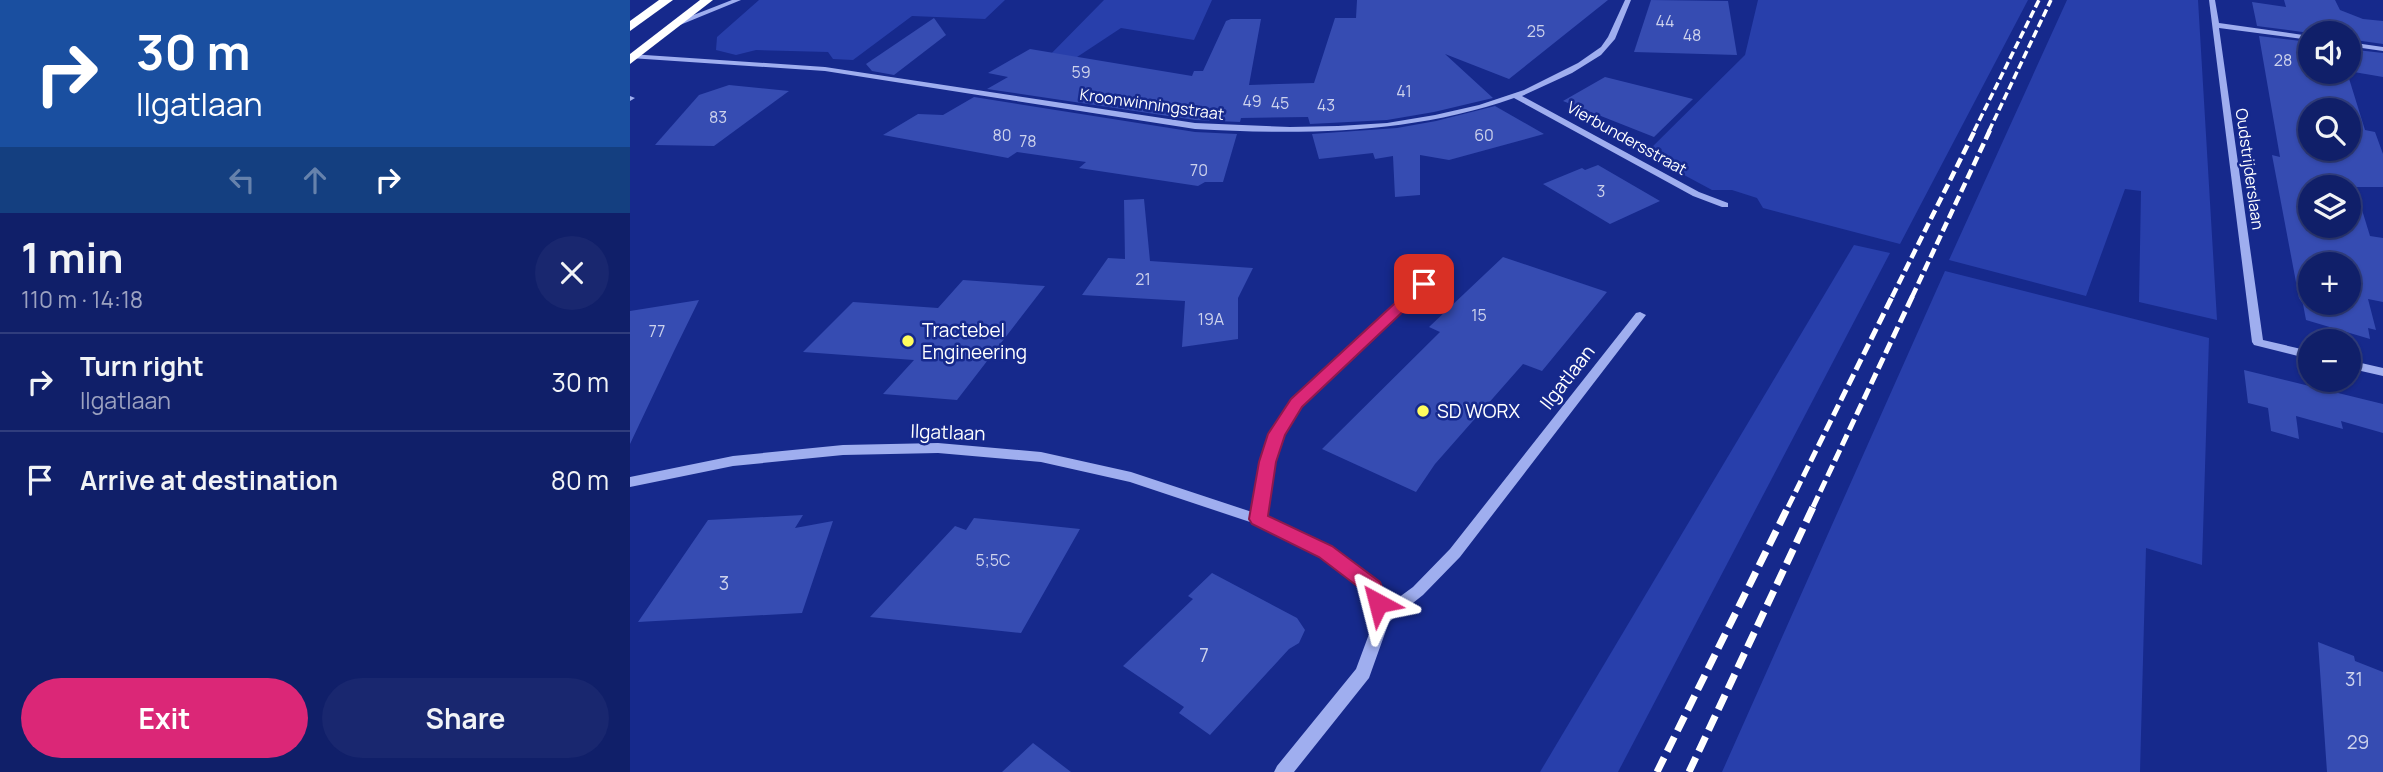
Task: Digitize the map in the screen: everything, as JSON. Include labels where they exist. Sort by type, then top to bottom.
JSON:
[{"type":"highway","points":[[630,27],[667,0]]},
{"type":"highway","points":[[631,58],[707,0]]},
{"type":"street","points":[[677,23],[738,0]]},
{"type":"street","name":"Kroonwinningstraat","points":[[631,58],[836,71],[924,82],[1148,120],[1242,129],[1379,127],[1416,121],[1516,96],[1562,75],[1602,49],[1612,38],[1628,0]]},
{"type":"street","name":"Oudstrijderslaan","points":[[2212,0],[2258,342],[2298,352]]},
{"type":"street","points":[[2215,25],[2298,36]]},
{"type":"street","points":[[2361,46],[2383,49]]},
{"type":"street","name":"Vierbundersstraat","points":[[1516,96],[1696,194],[1725,205]]},
{"type":"street","points":[[1258,519],[1268,462],[1277,434],[1296,403],[1442,267]]},
{"type":"street","name":"Ilgatlaan","points":[[1283,772],[1363,673],[1384,618],[1418,590],[1455,553],[1640,315]]},
{"type":"street","points":[[2361,367],[2383,372]]},
{"type":"street","name":"Ilgatlaan","points":[[630,482],[733,461],[843,450],[938,448],[1041,457],[1131,477],[1258,519],[1325,551],[1373,587],[1384,618]]},
{"type":"shaded area","points":[[759,0],[1005,0],[985,19],[912,16],[853,60],[833,59],[828,52],[756,50],[736,55],[716,50],[717,37]]},
{"type":"shaded area","points":[[1104,0],[1212,0],[1194,40],[1121,28],[1024,92],[1042,63]]},
{"type":"shaded area","points":[[1758,0],[2028,0],[1900,244],[1763,208],[1757,198],[1732,190],[1712,190],[1645,154],[1745,55]]},
{"type":"shaded area","points":[[2067,0],[2198,0],[2217,320],[2139,302],[2141,191],[2125,189],[2086,296],[1949,260]]},
{"type":"shaded area","points":[[1854,245],[1890,253],[1618,772],[1540,772]]},
{"type":"shaded area","points":[[1945,271],[2209,338],[2202,565],[2146,548],[2140,772],[1722,772]]},
{"type":"building","points":[[1357,0],[1608,0],[1509,79],[1445,54],[1493,98],[1387,120],[1310,124],[1308,117],[1241,118],[1240,122],[1195,120],[987,89],[1008,77],[988,73],[1030,49],[1192,76],[1194,71],[1203,71],[1226,21],[1231,19],[1261,19],[1249,85],[1314,83],[1335,18],[1356,18]]},
{"type":"building","points":[[1651,0],[1728,1],[1737,55],[1634,52]]},
{"type":"building","points":[[2284,0],[2335,0],[2340,10],[2363,19],[2383,21],[2383,44],[2361,41],[2361,21],[2298,21],[2298,31],[2257,26],[2252,2],[2286,7]]},
{"type":"building","points":[[934,18],[946,35],[894,75],[872,71],[866,64]]},
{"type":"building","points":[[2259,36],[2298,41],[2298,84],[2351,84],[2355,98],[2298,98],[2298,161],[2361,161],[2361,117],[2365,130],[2375,132],[2383,154],[2383,187],[2361,187],[2361,175],[2298,175],[2298,238],[2361,238],[2361,207],[2370,236],[2383,238],[2383,302],[2368,299],[2376,330],[2368,328],[2370,339],[2361,336],[2361,329],[2336,329],[2306,320],[2305,315],[2361,315],[2361,252],[2298,252],[2298,293],[2272,155],[2280,157]]},
{"type":"building","points":[[2361,50],[2383,53],[2383,77],[2361,73]]},
{"type":"building","points":[[1605,77],[1693,99],[1654,137],[1563,101]]},
{"type":"building","points":[[729,85],[789,91],[714,146],[655,145],[699,95]]},
{"type":"building","points":[[974,97],[1195,132],[1237,134],[1223,182],[1205,182],[1198,186],[1079,168],[1086,162],[1017,152],[1008,158],[883,135],[918,114],[943,115]]},
{"type":"building","points":[[1495,106],[1544,134],[1449,160],[1420,155],[1420,195],[1395,197],[1393,156],[1375,159],[1373,153],[1319,159],[1312,134],[1397,128]]},
{"type":"building","points":[[1598,165],[1660,201],[1610,224],[1543,184],[1582,168],[1585,170]]},
{"type":"building","points":[[1144,199],[1150,261],[1253,268],[1238,298],[1238,339],[1182,347],[1185,301],[1082,295],[1108,258],[1125,259],[1124,200]]},
{"type":"building","points":[[1503,257],[1607,292],[1542,371],[1523,364],[1435,464],[1416,492],[1322,449],[1440,332],[1429,327]]},
{"type":"building","name":"Tractebel Engineering","points":[[963,280],[1045,286],[957,400],[883,394],[914,360],[803,352],[853,302],[938,308]]},
{"type":"building","points":[[699,300],[674,351],[630,444],[630,311]]},
{"type":"building","points":[[2244,370],[2298,383],[2298,392],[2334,392],[2383,404],[2383,433],[2341,421],[2343,429],[2296,416],[2299,439],[2271,431],[2268,408],[2248,403]]},
{"type":"building","points":[[803,515],[795,528],[833,521],[802,613],[638,622],[708,520]]},
{"type":"building","points":[[974,518],[1080,529],[1021,633],[870,617],[955,526],[966,530]]},
{"type":"building","points":[[1212,573],[1297,618],[1305,630],[1299,643],[1289,649],[1210,735],[1179,713],[1184,707],[1123,666],[1193,599],[1188,596]]},
{"type":"building","points":[[2318,642],[2354,656],[2355,661],[2383,672],[2383,772],[2327,772]]},
{"type":"building","points":[[1033,743],[1071,772],[1002,772]]},
{"type":"railway","points":[[1974,131],[2039,0]]},
{"type":"railway","points":[[1989,131],[2051,0]]},
{"type":"railway","points":[[1892,297],[1975,130]]},
{"type":"railway","points":[[1912,297],[1990,130]]},
{"type":"railway","points":[[1788,507],[1893,295]]},
{"type":"railway","points":[[1813,507],[1913,295]]},
{"type":"railway","points":[[1657,772],[1789,505]]},
{"type":"railway","points":[[1689,772],[1814,505]]},
{"type":"place","name":"Tractebel Engineering","points":[[908,341]]},
{"type":"place","name":"SD WORX","points":[[1423,411]]},
{"type":"route","points":[[1378,603],[1373,587],[1325,551],[1258,519],[1268,462],[1277,434],[1296,403],[1424,284]]}]
